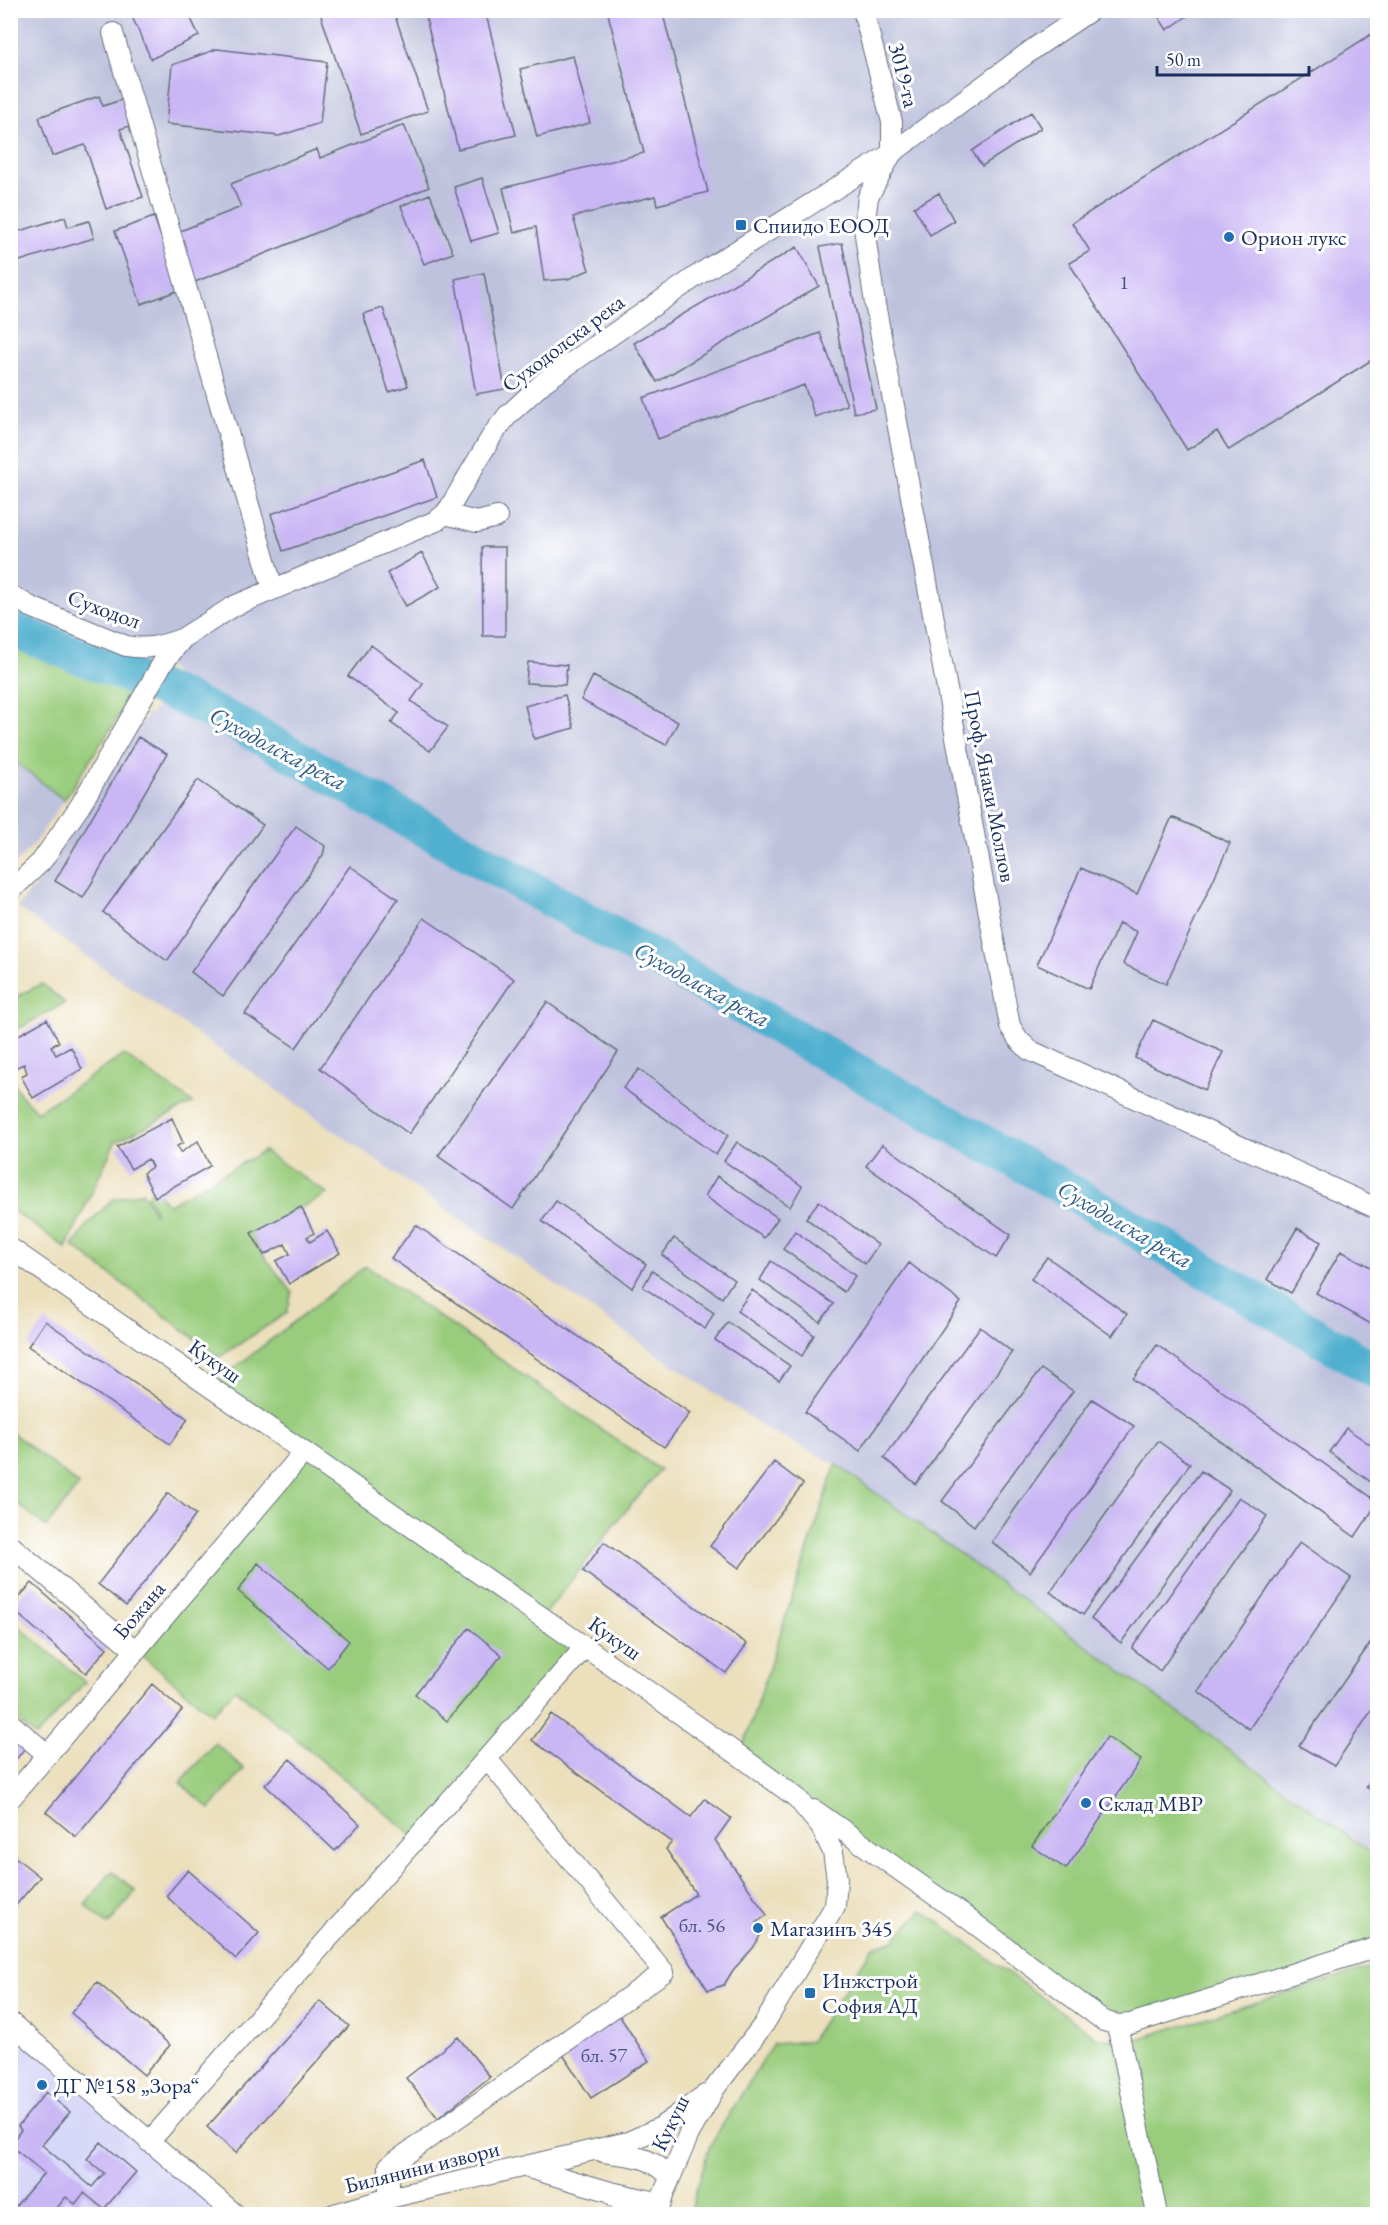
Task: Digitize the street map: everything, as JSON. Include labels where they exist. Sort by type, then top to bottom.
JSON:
[{"type":"street","name":"3019-та","points":[[863,10],[892,122],[892,153]]},
{"type":"street","name":"Суходолска река","points":[[445,514],[493,434],[508,415],[545,381],[701,273],[892,153],[1036,47],[1091,10]]},
{"type":"street","points":[[113,33],[273,589]]},
{"type":"street","name":"Проф. Янаки Моллов","points":[[892,153],[868,197],[864,228],[874,304],[1010,1026],[1029,1050],[1377,1209]]},
{"type":"street","points":[[10,891],[40,862],[80,806],[162,664],[183,638],[219,614],[436,521],[445,514],[477,522],[497,517]]},
{"type":"street","name":"Суходол","points":[[10,595],[31,607],[126,646],[143,649],[163,646],[183,638]]},
{"type":"street","name":"Кукуш","points":[[10,1248],[585,1647],[798,1798],[822,1827],[833,1852],[837,1879],[834,1906],[764,2024],[715,2088],[689,2134],[659,2209]]},
{"type":"street","name":"Божана","points":[[10,1799],[304,1452]]},
{"type":"street","points":[[10,1545],[135,1650]]},
{"type":"street","points":[[149,2142],[585,1647]]},
{"type":"street","points":[[10,1723],[48,1755]]},
{"type":"street","points":[[389,2198],[389,2166],[664,1972],[487,1759]]},
{"type":"street","points":[[798,1798],[963,1915],[1104,2021],[1117,2025],[1130,2024],[1377,1947]]},
{"type":"street","points":[[10,2022],[235,2214]]},
{"type":"street","points":[[1117,2025],[1156,2214]]},
{"type":"street","name":"Билянини извори","points":[[334,2214],[389,2198],[628,2142],[661,2127],[715,2088]]},
{"type":"street","name":"Билянини извори","points":[[591,2151],[647,2159],[658,2164],[670,2178]]},
{"type":"street","name":"Билянини извори","points":[[523,2166],[659,2209]]},
{"type":"street","points":[[610,2192],[622,2204],[627,2214]]},
{"type":"shaded area","points":[[10,11],[1377,11],[1377,1855],[836,1464],[771,1432],[431,1199],[17,907],[51,864],[148,713],[151,715],[175,672],[148,656],[141,668],[11,613]]},
{"type":"shaded area","points":[[10,759],[64,800],[33,845],[11,868]]},
{"type":"shaded area","name":"ДГ №158 „Зора“","points":[[10,2030],[224,2214],[11,2214]]},
{"type":"green space","points":[[10,645],[127,693],[124,699],[128,702],[64,800],[11,759]]},
{"type":"green space","points":[[42,984],[65,1003],[11,1033],[11,999]]},
{"type":"green space","points":[[124,1055],[193,1103],[115,1142],[66,1248],[11,1209],[11,1079],[21,1095],[37,1112]]},
{"type":"green space","points":[[264,1151],[328,1194],[271,1223],[254,1243],[292,1292],[287,1313],[219,1357],[73,1246],[87,1225],[112,1200],[142,1192],[155,1214],[147,1196],[155,1186],[164,1201],[169,1204]]},
{"type":"green space","points":[[366,1266],[660,1470],[543,1617],[585,1647],[417,1839],[235,1689],[212,1714],[135,1650],[304,1452],[210,1387]]},
{"type":"green space","points":[[10,1431],[79,1485],[46,1527],[11,1498]]},
{"type":"green space","points":[[836,1464],[1377,1857],[1377,1947],[1117,2025],[740,1756]]},
{"type":"green space","points":[[10,1619],[85,1682],[36,1737],[11,1715]]},
{"type":"green space","points":[[215,1743],[244,1769],[210,1809],[180,1783]]},
{"type":"green space","points":[[112,1871],[136,1891],[108,1925],[85,1905]]},
{"type":"green space","points":[[922,1910],[1099,2039],[1134,2040],[1377,1965],[1377,2214],[689,2214],[710,2145],[773,2044],[810,2041],[873,1947],[893,1941]]},
{"type":"water","points":[[10,613],[141,668],[127,693],[11,645]]},
{"type":"building","points":[[129,10],[187,10],[199,36],[151,59]]},
{"type":"building","points":[[319,10],[393,10],[428,111],[361,134]]},
{"type":"building","points":[[424,10],[485,10],[516,135],[458,149]]},
{"type":"building","points":[[607,10],[662,10],[708,192],[657,205],[655,196],[573,217],[589,270],[568,279],[544,281],[536,227],[514,233],[503,188],[644,153]]},
{"type":"building","points":[[1154,10],[1196,10],[1167,30]]},
{"type":"building","name":"Орион лукс","points":[[1378,30],[1378,356],[1229,450],[1217,431],[1187,450],[1069,263],[1090,251],[1072,223]]},
{"type":"building","points":[[217,49],[327,62],[320,123],[279,136],[166,124],[172,65]]},
{"type":"building","points":[[573,56],[590,123],[537,137],[520,69]]},
{"type":"building","points":[[99,96],[103,106],[127,98],[136,124],[120,129],[143,197],[106,209],[85,145],[52,156],[39,117]]},
{"type":"building","points":[[1031,112],[1041,128],[982,166],[972,151]]},
{"type":"building","points":[[404,125],[429,187],[195,282],[175,233],[241,207],[231,184],[317,149],[320,158]]},
{"type":"building","points":[[482,178],[499,233],[471,241],[454,187]]},
{"type":"building","points":[[939,193],[954,221],[930,235],[914,207]]},
{"type":"building","points":[[430,194],[453,253],[424,264],[401,206]]},
{"type":"building","points":[[65,217],[68,227],[89,221],[94,238],[10,264],[10,234]]},
{"type":"building","points":[[154,217],[180,290],[141,304],[115,231]]},
{"type":"building","points":[[842,243],[876,409],[854,413],[820,247]]},
{"type":"building","points":[[797,247],[819,286],[657,382],[634,343]]},
{"type":"building","points":[[484,273],[505,389],[476,394],[455,279]]},
{"type":"building","points":[[383,308],[408,386],[389,392],[363,314]]},
{"type":"building","points":[[820,333],[847,405],[815,417],[804,385],[658,439],[643,398]]},
{"type":"building","points":[[425,460],[437,497],[283,551],[271,514]]},
{"type":"building","points":[[482,547],[505,547],[505,636],[483,636]]},
{"type":"building","points":[[422,553],[440,587],[406,606],[387,573]]},
{"type":"building","points":[[371,645],[423,684],[411,701],[448,727],[430,751],[391,723],[399,713],[348,676]]},
{"type":"building","points":[[528,662],[567,665],[565,685],[526,683]]},
{"type":"building","points":[[593,676],[678,722],[666,745],[581,700]]},
{"type":"building","points":[[565,695],[574,728],[534,739],[525,706]]},
{"type":"building","points":[[138,737],[167,754],[83,898],[55,881]]},
{"type":"building","points":[[198,780],[263,825],[167,961],[103,912]]},
{"type":"building","points":[[1172,817],[1230,843],[1166,984],[1123,964],[1137,932],[1119,923],[1089,989],[1037,965],[1081,868],[1137,894]]},
{"type":"building","points":[[296,826],[325,846],[323,855],[223,996],[191,972]]},
{"type":"building","points":[[350,866],[398,899],[296,1048],[245,1014]]},
{"type":"building","points":[[424,918],[514,979],[409,1134],[320,1068]]},
{"type":"building","points":[[547,1002],[618,1052],[513,1209],[438,1156]]},
{"type":"building","points":[[47,1019],[59,1042],[51,1046],[56,1055],[71,1047],[82,1069],[33,1098],[21,1076],[27,1073],[24,1064],[10,1070],[10,1040]]},
{"type":"building","points":[[1153,1020],[1223,1052],[1205,1090],[1135,1058]]},
{"type":"building","points":[[639,1069],[728,1135],[716,1155],[623,1088]]},
{"type":"building","points":[[172,1118],[183,1143],[177,1146],[180,1153],[198,1141],[210,1166],[155,1197],[143,1173],[152,1167],[148,1159],[131,1169],[117,1147]]},
{"type":"building","points":[[737,1142],[802,1186],[790,1207],[724,1161]]},
{"type":"building","points":[[882,1144],[1011,1235],[996,1258],[866,1166]]},
{"type":"building","points":[[717,1176],[778,1218],[764,1238],[705,1196]]},
{"type":"building","points":[[556,1201],[646,1264],[632,1288],[542,1221]]},
{"type":"building","points":[[819,1201],[878,1245],[865,1264],[806,1218]]},
{"type":"building","points":[[301,1207],[314,1233],[307,1237],[310,1242],[327,1231],[340,1253],[289,1284],[276,1261],[290,1254],[285,1244],[264,1255],[251,1233]]},
{"type":"building","points":[[416,1225],[690,1413],[664,1447],[391,1258]]},
{"type":"building","points":[[1297,1228],[1321,1242],[1291,1293],[1267,1279]]},
{"type":"building","points":[[795,1231],[855,1276],[844,1292],[783,1249]]},
{"type":"building","points":[[674,1238],[734,1280],[722,1298],[662,1255]]},
{"type":"building","points":[[1341,1251],[1378,1271],[1378,1328],[1316,1293]]},
{"type":"building","points":[[1047,1257],[1127,1314],[1112,1336],[1031,1279]]},
{"type":"building","points":[[771,1261],[834,1304],[820,1322],[760,1280]]},
{"type":"building","points":[[909,1263],[961,1302],[860,1451],[805,1412]]},
{"type":"building","points":[[652,1271],[714,1313],[705,1329],[643,1287]]},
{"type":"building","points":[[752,1290],[814,1335],[802,1356],[737,1311]]},
{"type":"building","points":[[45,1321],[188,1419],[170,1444],[28,1346]]},
{"type":"building","points":[[728,1322],[790,1366],[779,1381],[715,1340]]},
{"type":"building","points":[[980,1327],[1012,1352],[916,1484],[884,1458]]},
{"type":"building","points":[[1157,1345],[1378,1502],[1355,1537],[1133,1379]]},
{"type":"building","points":[[1041,1369],[1073,1391],[974,1526],[942,1501]]},
{"type":"building","points":[[1092,1399],[1134,1426],[1030,1572],[992,1542]]},
{"type":"building","points":[[1346,1428],[1378,1450],[1378,1487],[1329,1452]]},
{"type":"building","points":[[1158,1441],[1190,1464],[1083,1615],[1050,1592]]},
{"type":"building","points":[[774,1462],[803,1484],[739,1568],[710,1546]]},
{"type":"building","points":[[1201,1471],[1230,1490],[1121,1643],[1091,1619]]},
{"type":"building","points":[[168,1493],[196,1515],[126,1606],[98,1584]]},
{"type":"building","points":[[1239,1497],[1267,1516],[1160,1671],[1132,1648]]},
{"type":"building","points":[[604,1542],[747,1644],[726,1673],[583,1571]]},
{"type":"building","points":[[1300,1542],[1351,1578],[1249,1729],[1198,1691]]},
{"type":"building","points":[[10,1562],[18,1568],[10,1578]]},
{"type":"building","points":[[258,1563],[349,1641],[328,1668],[238,1591]]},
{"type":"building","points":[[32,1583],[107,1648],[86,1673],[10,1607]]},
{"type":"building","points":[[469,1628],[502,1655],[447,1721],[415,1694]]},
{"type":"building","points":[[1378,1632],[1378,1701],[1334,1766],[1299,1746]]},
{"type":"building","points":[[152,1684],[182,1710],[76,1837],[46,1812]]},
{"type":"building","points":[[551,1714],[691,1817],[705,1799],[731,1818],[715,1840],[767,1915],[757,1922],[761,1934],[753,1948],[733,1970],[724,1985],[708,1990],[661,1917],[696,1894],[666,1849],[672,1842],[532,1740]]},
{"type":"building","points":[[10,1737],[25,1749],[10,1766]]},
{"type":"building","name":"Склад МВР","points":[[1107,1737],[1141,1760],[1066,1869],[1032,1846]]},
{"type":"building","points":[[290,1759],[360,1824],[335,1851],[265,1785]]},
{"type":"building","points":[[1378,1771],[1378,1794],[1366,1787]]},
{"type":"building","points":[[10,1853],[40,1877],[10,1912]]},
{"type":"building","points":[[188,1870],[259,1933],[236,1959],[166,1896]]},
{"type":"building","points":[[97,1982],[170,2045],[144,2075],[71,2013]]},
{"type":"building","points":[[320,2001],[349,2026],[236,2153],[207,2127]]},
{"type":"building","points":[[617,2012],[649,2061],[591,2098],[560,2050]]},
{"type":"building","points":[[458,2037],[490,2077],[438,2118],[406,2078]]},
{"type":"building","points":[[46,2092],[70,2112],[42,2145],[92,2187],[104,2173],[87,2159],[101,2142],[136,2172],[104,2209],[84,2193],[75,2204],[66,2197],[52,2214],[22,2214],[14,2208],[44,2173],[10,2145],[10,2134],[15,2138],[21,2130],[18,2126]]},
{"type":"waterway","name":"Суходолска река","points":[[10,629],[177,695],[236,723],[1073,1193],[1378,1372]]},
{"type":"place","name":"Спиидо ЕООД","points":[[741,225]]},
{"type":"place","name":"Орион лукс","points":[[1229,237]]},
{"type":"place","name":"Склад МВР","points":[[1086,1803]]},
{"type":"place","name":"Магазинъ 345","points":[[758,1928]]},
{"type":"place","name":"Инжстрой София АД","points":[[810,1993]]},
{"type":"place","name":"ДГ №158 „Зора“","points":[[42,2085]]}]
